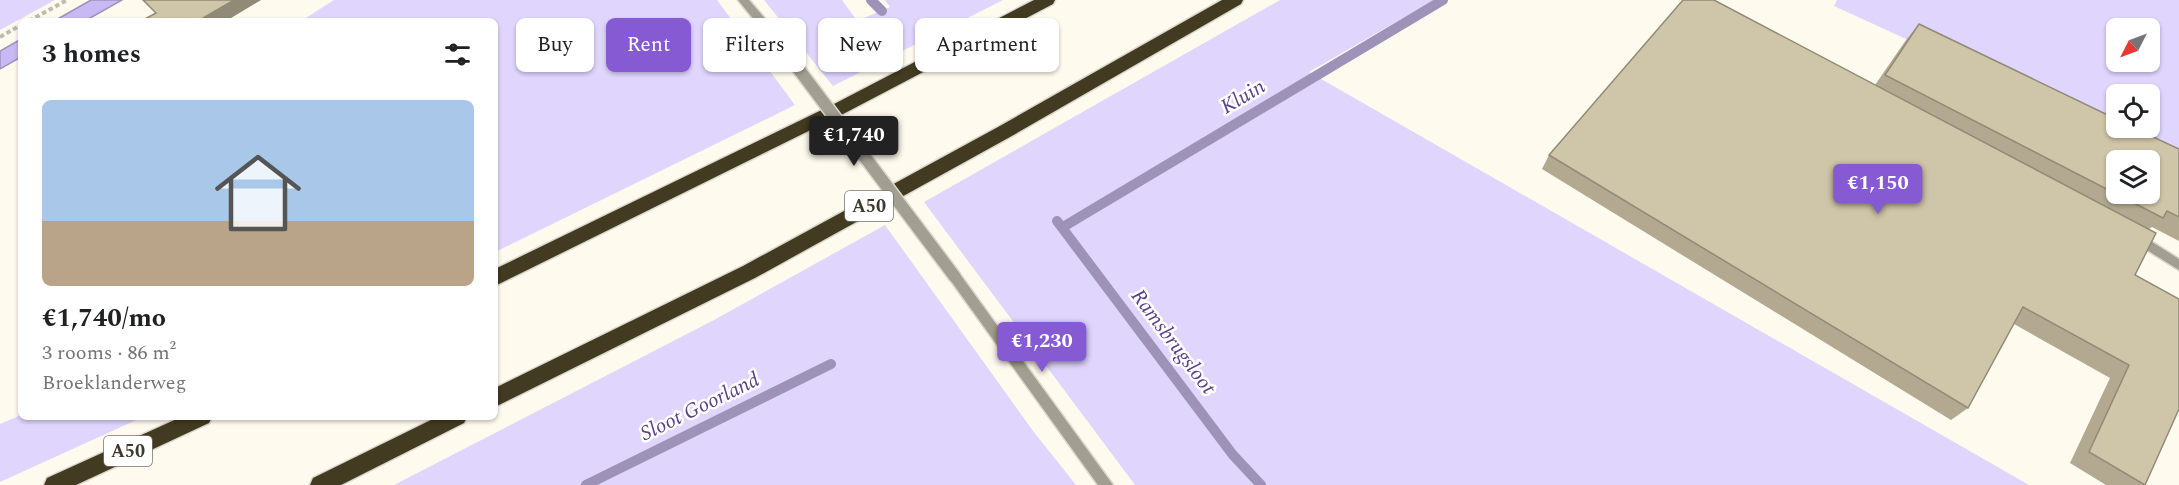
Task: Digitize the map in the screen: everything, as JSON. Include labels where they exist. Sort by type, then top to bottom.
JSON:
[{"type":"highway","points":[[498,277],[708,175],[1047,0]]},
{"type":"highway","name":"A50","points":[[498,397],[749,272],[1004,132],[1235,0]]},
{"type":"highway","name":"A50","points":[[54,485],[195,420]]},
{"type":"highway","points":[[320,485],[451,420]]},
{"type":"street","points":[[743,0],[776,39],[956,277],[1106,485]]},
{"type":"street","points":[[2128,233],[2149,243],[2179,265]]},
{"type":"path","points":[[34,18],[67,0]]},
{"type":"path","points":[[0,37],[18,27]]},
{"type":"shaded area","points":[[0,0],[55,0],[18,18],[18,20],[0,30]]},
{"type":"shaded area","points":[[91,0],[122,0],[90,18],[59,18]]},
{"type":"shaded area","points":[[334,0],[717,0],[730,18],[703,18],[703,72],[770,72],[795,105],[498,251],[498,18],[306,18]]},
{"type":"shaded area","points":[[764,0],[842,0],[855,18],[818,18],[818,67],[806,52],[806,18],[778,18]]},
{"type":"shaded area","points":[[885,0],[1003,0],[967,18],[915,18],[915,45],[903,51],[903,18],[864,18],[890,7]]},
{"type":"shaded area","points":[[1280,0],[1434,0],[1309,72],[2029,485],[1135,485],[924,202]]},
{"type":"shaded area","points":[[1837,0],[2179,0],[2179,164],[2160,155],[2160,150],[2148,150],[2122,138],[2160,138],[2160,84],[2106,84],[2106,131],[1834,6]]},
{"type":"shaded area","points":[[18,41],[18,59],[0,69],[0,51]]},
{"type":"shaded area","points":[[822,72],[861,72],[833,86]]},
{"type":"shaded area","points":[[885,225],[1033,431],[1076,485],[394,485],[714,320]]},
{"type":"shaded area","points":[[18,416],[18,420],[136,420],[0,482],[0,424]]},
{"type":"building","points":[[143,0],[234,0],[203,18],[147,18],[156,13]]},
{"type":"building","points":[[1683,0],[1714,0],[2156,233],[2135,275],[2179,299],[2179,409],[2145,485],[2089,452],[2129,365],[2023,307],[1968,408],[1549,155]]},
{"type":"building","points":[[1919,24],[2106,114],[2106,138],[2155,138],[2179,149],[2179,217],[2167,211],[2163,218],[2136,204],[2160,204],[2160,150],[2106,150],[2106,189],[1885,75]]},
{"type":"waterway","name":"Ramsbrugsloot","points":[[871,0],[882,11]]},
{"type":"waterway","name":"Kluin","points":[[1063,227],[1443,0]]},
{"type":"waterway","name":"Ramsbrugsloot","points":[[1057,221],[1233,455],[1261,485]]},
{"type":"waterway","name":"Sloot Goorland","points":[[586,485],[831,364]]}]
